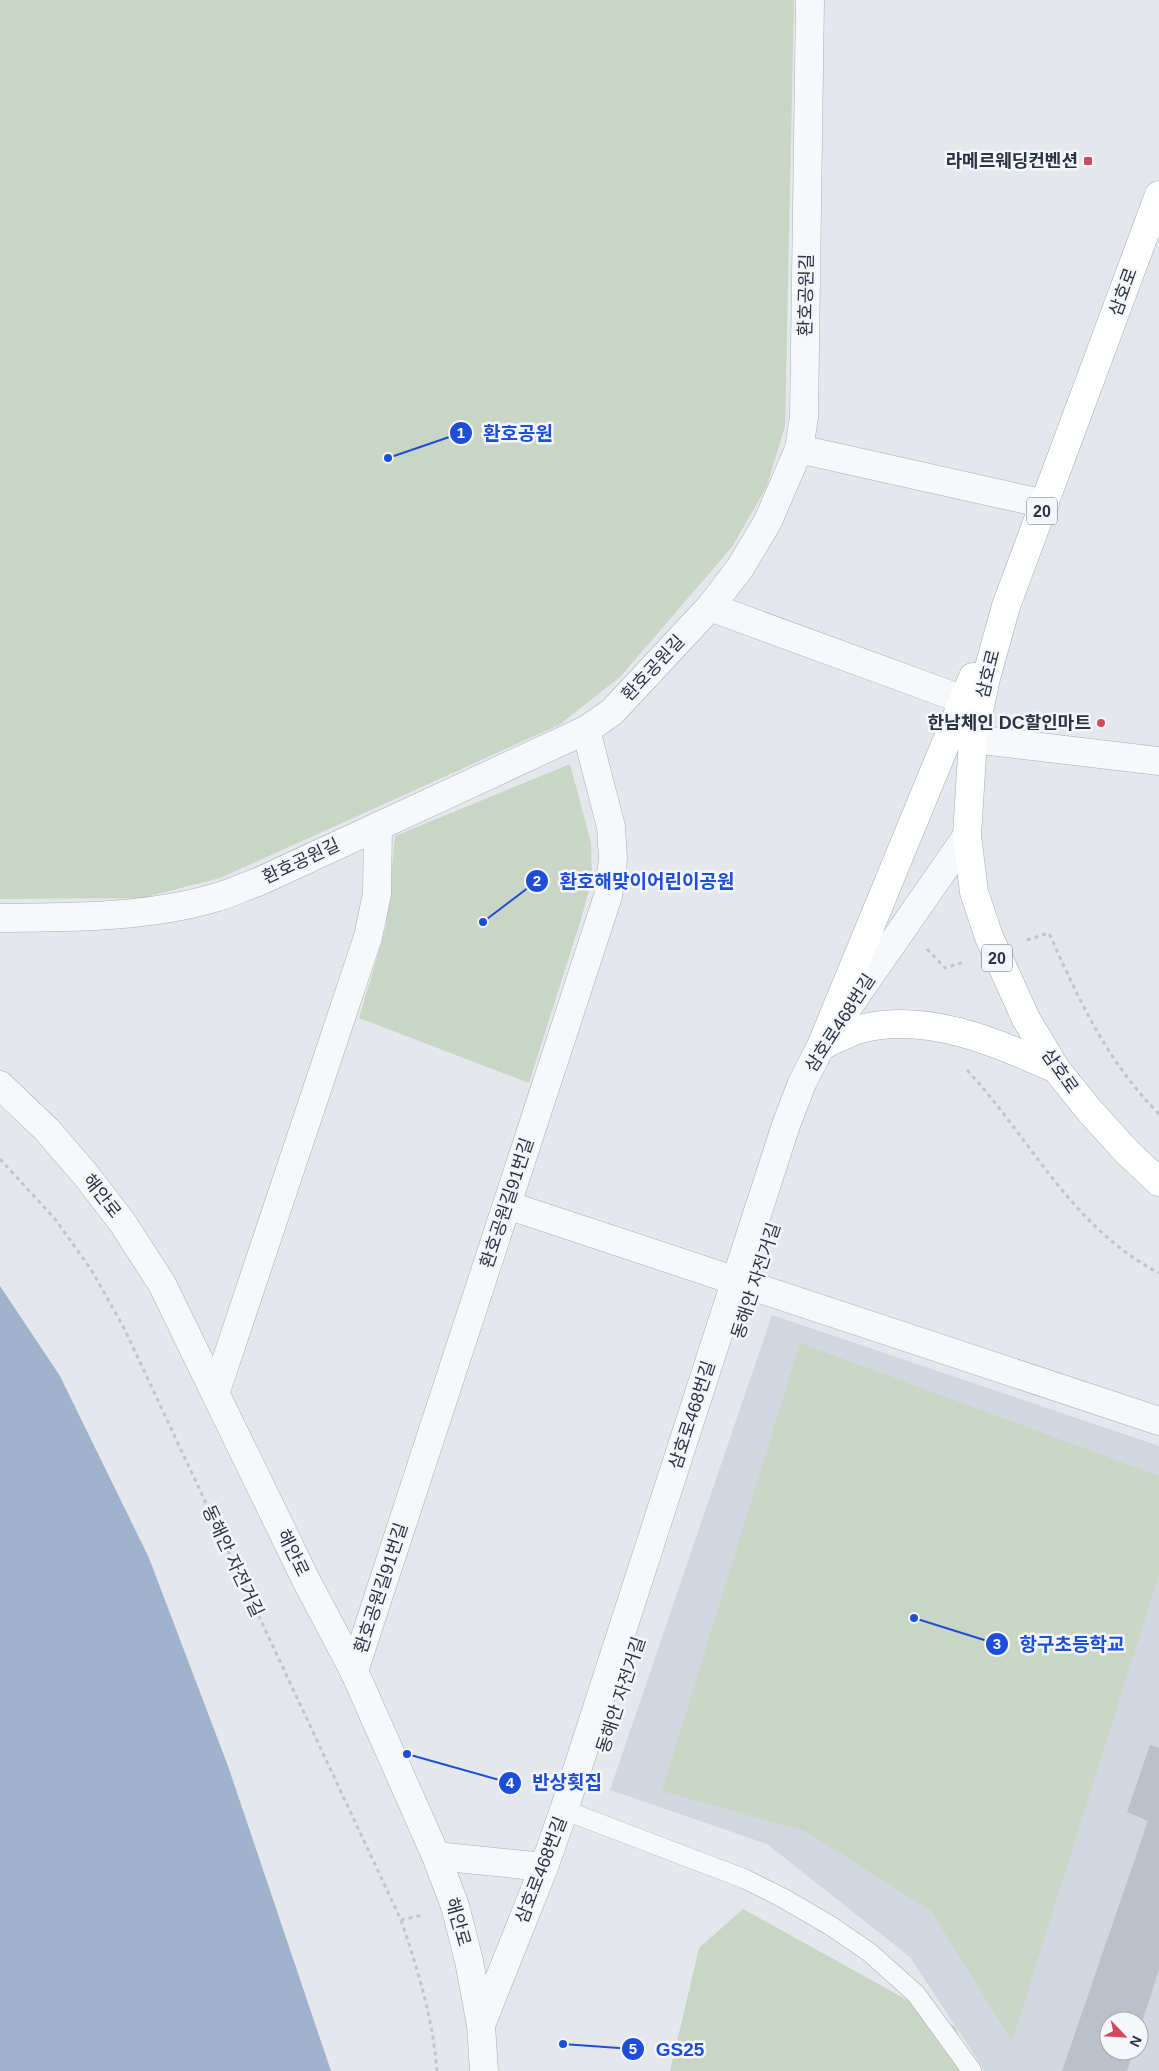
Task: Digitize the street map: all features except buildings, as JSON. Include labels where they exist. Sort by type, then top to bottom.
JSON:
[{"type":"main road","name":"삼호로","points":[[1157,208],[1006,606],[986,678],[973,739],[967,836],[974,892],[988,937],[1026,1019],[1056,1069],[1089,1110],[1127,1152],[1157,1175]]},
{"type":"main road","points":[[821,1046],[1045,504]]},
{"type":"main road","points":[[821,1046],[862,1028],[901,1023],[938,1027],[982,1039],[1056,1069]]},
{"type":"street","name":"환호공원길","points":[[0,918],[129,914],[174,908],[207,900],[258,882],[586,730],[612,712],[710,607],[740,568],[768,521],[799,449],[804,417],[810,0]]},
{"type":"street","points":[[799,449],[1045,504]]},
{"type":"street","points":[[710,607],[964,700]]},
{"type":"street","name":"환호공원길91번길","points":[[354,1671],[608,896],[614,860],[611,827],[586,730]]},
{"type":"street","points":[[973,739],[1159,761]]},
{"type":"street","points":[[216,1391],[368,937],[376,894],[378,826]]},
{"type":"street","name":"삼호로468번길","points":[[481,2025],[544,1867],[564,1810],[786,1125],[802,1084],[821,1046],[967,836]]},
{"type":"street","name":"해안로","points":[[0,1085],[47,1130],[85,1174],[122,1222],[162,1284],[216,1391],[306,1580],[354,1671],[436,1856],[455,1906],[469,1962],[481,2025],[484,2071]]},
{"type":"street","points":[[507,1205],[1159,1420]]},
{"type":"street","points":[[436,1856],[544,1867]]},
{"type":"lane","points":[[564,1810],[745,1879],[783,1898],[831,1926],[869,1952],[916,1994],[972,2071]]},
{"type":"path","points":[[964,1066],[982,1086],[1058,1187],[1098,1230],[1159,1273]]},
{"type":"path","name":"동해안 자전거길","points":[[0,1159],[56,1220],[92,1271],[124,1328],[401,1920],[417,1967],[428,2012],[437,2071]]},
{"type":"path","points":[[401,1920],[455,1906]]},
{"type":"shaded area","points":[[772,1315],[1159,1446],[1159,2071],[985,2071],[910,1957],[767,1844],[610,1790]]},
{"type":"green space","points":[[0,0],[794,0],[785,427],[766,488],[732,547],[620,677],[559,725],[220,878],[142,898],[0,899]]},
{"type":"green space","points":[[570,764],[591,843],[592,878],[582,916],[529,1083],[359,1018],[386,927],[395,836]]},
{"type":"green space","points":[[800,1343],[1159,1476],[1159,1574],[1012,2041],[931,1911],[805,1831],[662,1791]]},
{"type":"green space","points":[[743,1909],[956,2027],[969,2071],[670,2071],[699,1948]]},
{"type":"water","points":[[0,1286],[60,1376],[149,1558],[228,1766],[331,2071],[0,2071]]},
{"type":"place","name":"라메르웨딩컨벤션","points":[[1088,161]]},
{"type":"place","name":"환호공원","points":[[388,458]]},
{"type":"place","name":"한남체인 DC할인마트","points":[[1101,723]]},
{"type":"place","name":"환호해맞이어린이공원","points":[[483,922]]},
{"type":"place","name":"항구초등학교","points":[[914,1618]]},
{"type":"place","name":"반상횟집","points":[[407,1754]]},
{"type":"place","name":"GS25","points":[[563,2044]]}]
